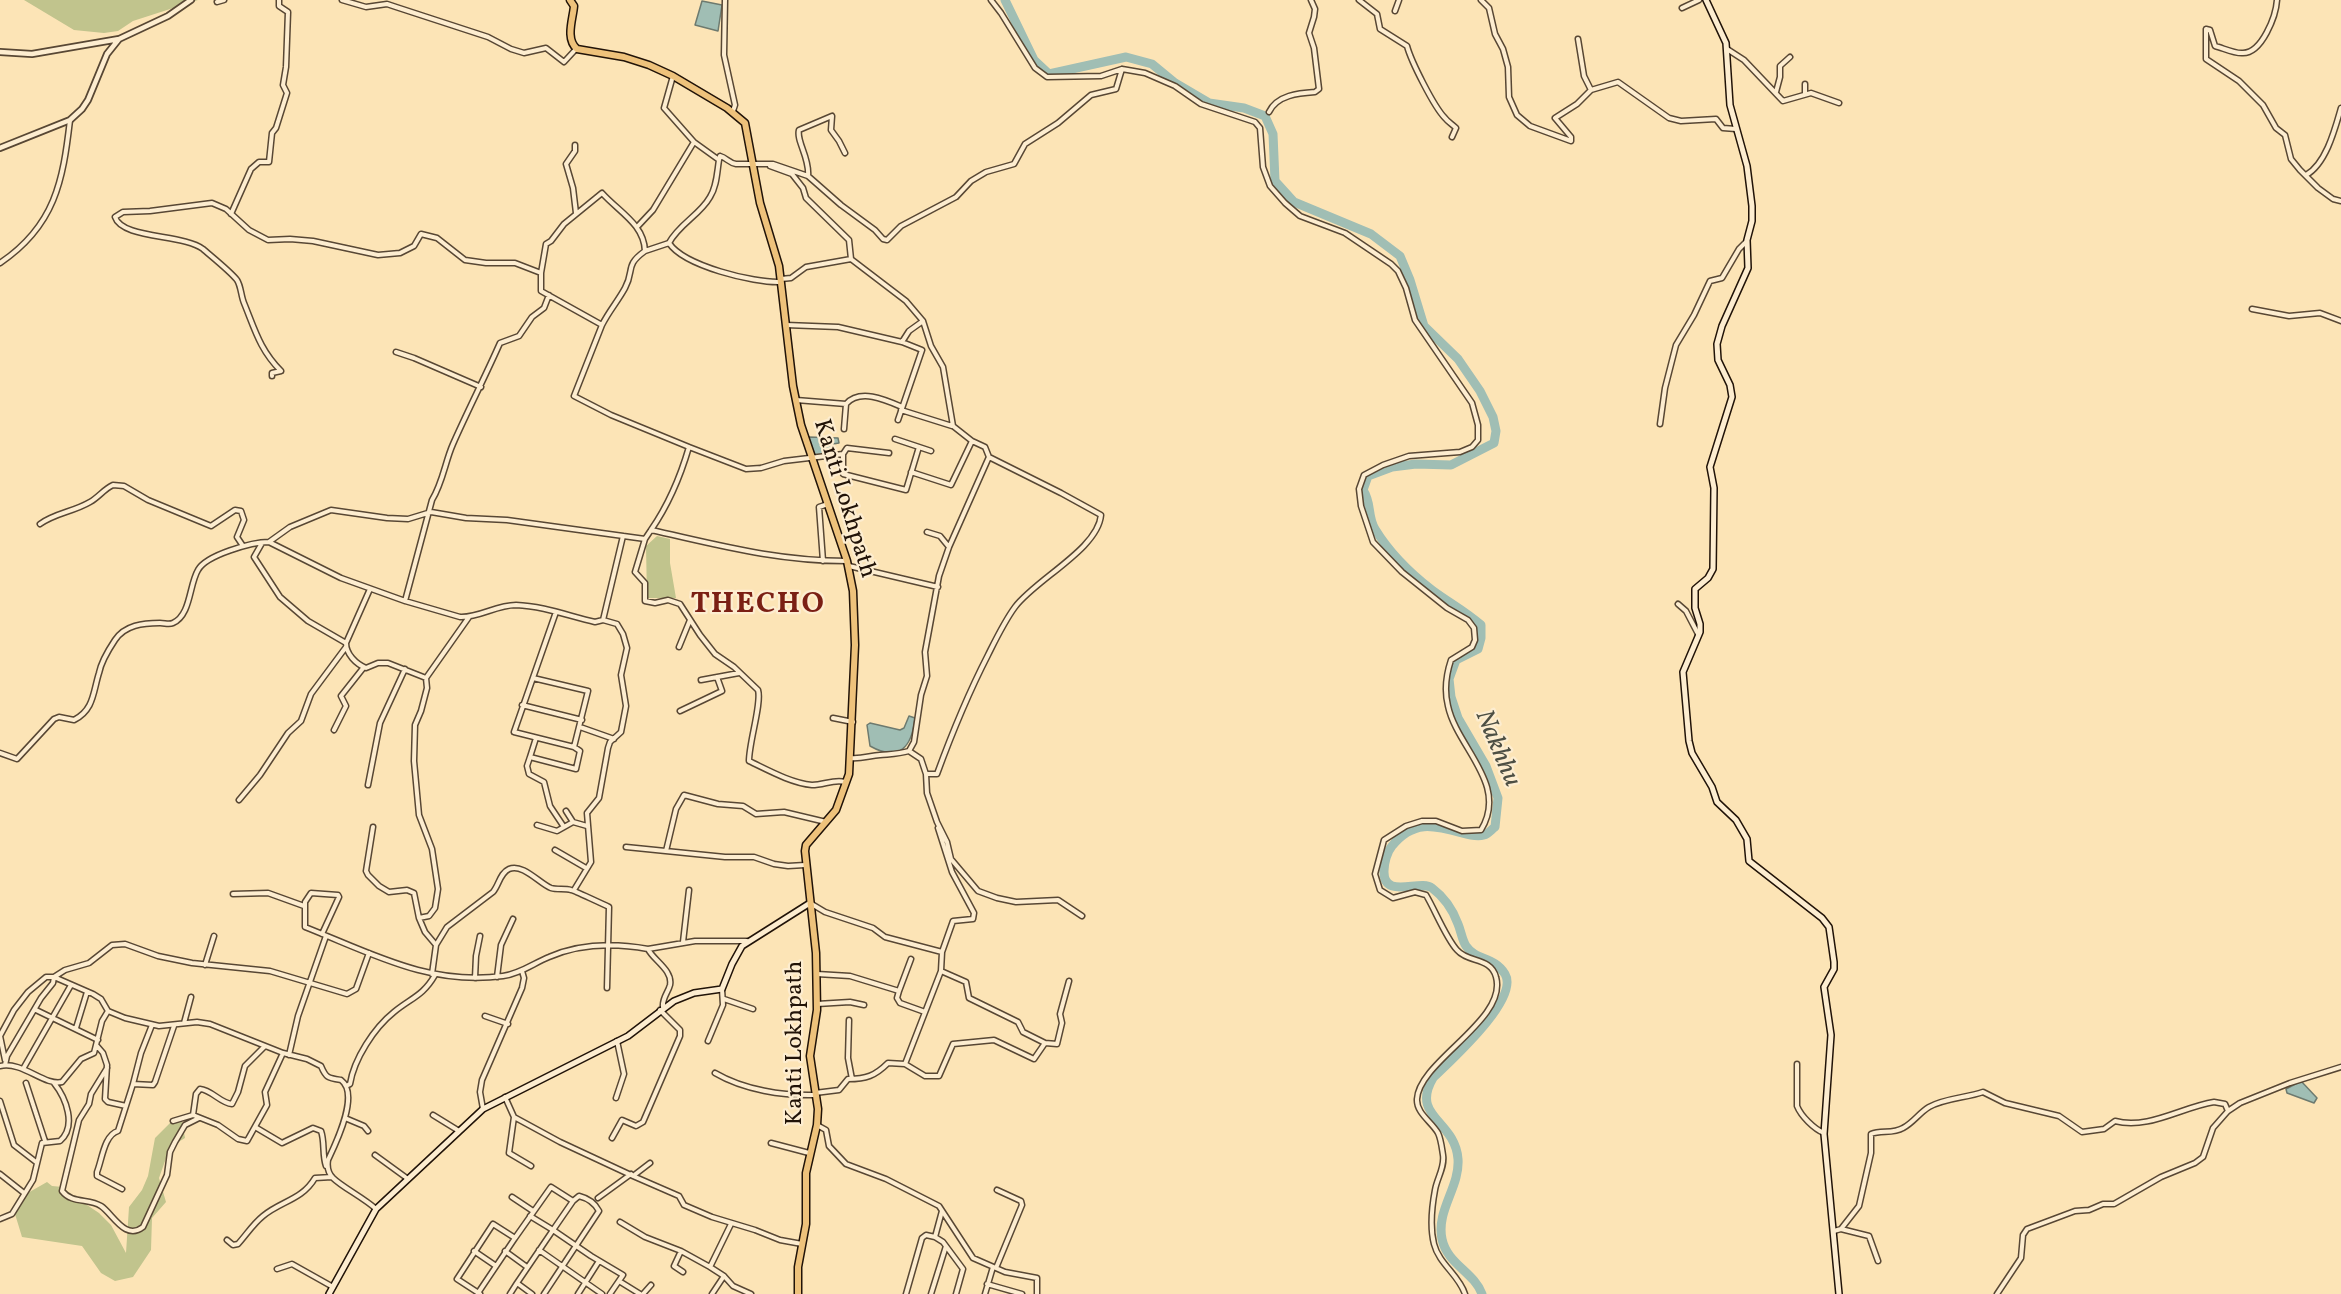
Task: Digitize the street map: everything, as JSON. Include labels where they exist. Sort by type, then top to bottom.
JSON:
[{"type":"main road","points":[[570,0],[574,6],[570,39],[577,49],[624,57],[673,76],[733,111]]},
{"type":"main road","points":[[1702,0],[1710,7],[1727,49],[1730,105],[1747,166],[1751,190],[1752,221],[1747,240],[1746,275],[1722,326],[1718,344],[1718,360],[1730,385],[1732,397],[1710,467],[1714,488],[1715,555],[1712,573],[1696,587],[1694,593],[1695,608],[1700,624],[1699,635],[1683,672],[1692,753],[1720,807],[1734,818],[1748,841],[1749,861],[1822,918],[1829,927],[1834,965],[1824,987],[1831,1035],[1824,1134],[1839,1294]]},
{"type":"main road","name":"Kanti Lokhpath","points":[[733,111],[745,123],[760,203],[782,281],[795,399],[848,563],[853,591],[855,645],[853,722],[846,783],[836,810],[806,845],[805,865],[817,974],[817,1004],[810,1056],[818,1109],[817,1125],[806,1173],[806,1224],[798,1267],[798,1294]]},
{"type":"main road","points":[[329,1294],[376,1209],[483,1109],[617,1041],[661,1009],[694,993],[722,989],[742,946],[810,903]]},
{"type":"street","points":[[0,52],[32,54],[119,39],[168,16],[191,0]]},
{"type":"street","points":[[217,2],[224,0]]},
{"type":"street","points":[[231,214],[251,169],[259,162],[269,162],[270,141],[287,93],[283,85],[288,12],[279,6],[279,0]]},
{"type":"street","points":[[342,0],[366,7],[388,2],[488,37],[524,53],[546,48],[564,62],[577,49]]},
{"type":"street","points":[[724,0],[724,56],[735,105],[733,111]]},
{"type":"street","points":[[991,0],[1035,69],[1047,77],[1101,76],[1122,69],[1145,73],[1175,86],[1200,104],[1255,122],[1260,128],[1263,167],[1270,186],[1300,216],[1345,233],[1398,271],[1420,328],[1472,403],[1478,432],[1478,440],[1472,447],[1461,452],[1409,456],[1383,465],[1364,476],[1359,489],[1361,506],[1373,542],[1402,572],[1448,608],[1468,620],[1473,628],[1475,640],[1472,647],[1451,660],[1445,678],[1448,706],[1487,788],[1491,804],[1489,817],[1480,830],[1462,831],[1436,821],[1422,821],[1406,826],[1384,840],[1375,874],[1380,890],[1393,898],[1414,892],[1426,895],[1458,952],[1488,964],[1496,977],[1497,993],[1477,1025],[1434,1067],[1420,1086],[1416,1100],[1422,1114],[1438,1133],[1444,1157],[1435,1188],[1432,1220],[1434,1245],[1442,1262],[1454,1275],[1465,1294]]},
{"type":"street","points":[[1269,112],[1272,106],[1283,98],[1315,92],[1319,88],[1314,48],[1309,33],[1315,9],[1311,0]]},
{"type":"street","points":[[1359,0],[1377,14],[1380,29],[1407,46],[1432,99],[1444,117],[1456,128],[1452,137]]},
{"type":"street","points":[[1395,11],[1399,0]]},
{"type":"street","points":[[1481,0],[1489,8],[1495,34],[1508,67],[1509,97],[1517,115],[1530,126],[1571,141],[1571,137],[1555,118],[1577,104],[1591,90],[1621,82],[1669,118],[1681,121],[1716,119],[1725,129],[1736,129]]},
{"type":"street","points":[[1682,8],[1702,0]]},
{"type":"street","points":[[2277,0],[2265,35],[2256,49],[2243,53],[2215,46],[2210,30],[2206,29],[2206,59],[2239,81],[2263,105],[2276,128],[2285,135],[2291,159],[2318,188],[2333,199],[2341,201]]},
{"type":"street","points":[[0,148],[70,120],[88,100],[106,54],[119,39]]},
{"type":"street","points":[[1578,39],[1584,76],[1591,90]]},
{"type":"street","points":[[1727,49],[1744,60],[1783,101],[1805,94],[1813,94],[1839,103]]},
{"type":"street","points":[[1776,92],[1780,66],[1790,57]]},
{"type":"street","points":[[889,453],[851,447],[844,452],[746,469],[611,415],[574,396],[602,325],[629,280],[633,260],[645,251],[669,243],[682,225],[710,199],[720,156],[732,163],[782,166],[808,176],[887,240],[901,226],[956,197],[971,181],[986,172],[1014,164],[1025,144],[1058,123],[1091,94],[1116,89],[1122,69]]},
{"type":"street","points":[[673,76],[664,108],[694,142],[719,160]]},
{"type":"street","points":[[1804,84],[1805,94]]},
{"type":"street","points":[[2306,175],[2322,161],[2341,108]]},
{"type":"street","points":[[808,176],[808,161],[798,138],[799,130],[831,115],[833,118],[831,130],[845,153]]},
{"type":"street","points":[[0,263],[33,234],[49,212],[66,150],[70,120]]},
{"type":"street","points":[[638,226],[653,210],[694,142]]},
{"type":"street","points":[[575,145],[575,151],[566,164],[573,188],[576,213]]},
{"type":"street","points":[[765,164],[792,174],[806,198],[849,240],[851,259],[906,301],[923,321],[931,346],[943,367],[952,426]]},
{"type":"street","points":[[602,325],[541,291],[544,248],[564,224],[602,193],[638,226],[646,243],[645,251]]},
{"type":"street","points":[[272,376],[272,373],[280,371],[258,341],[237,281],[200,247],[183,240],[125,229],[117,223],[115,217],[123,212],[150,212],[212,203],[226,209],[249,230],[268,240],[313,241],[378,255],[400,253],[414,246],[421,234],[437,238],[465,260],[515,263],[542,273]]},
{"type":"street","points":[[1660,424],[1671,357],[1680,336],[1691,322],[1710,281],[1722,278],[1747,240]]},
{"type":"street","points":[[669,243],[676,251],[724,272],[768,282],[791,278],[806,267],[851,259]]},
{"type":"street","points":[[405,601],[431,512],[432,500],[440,488],[452,445],[482,387],[500,343],[519,336],[532,317],[544,308],[549,295]]},
{"type":"street","points":[[2252,309],[2289,316],[2320,313],[2341,321]]},
{"type":"street","points":[[902,342],[906,334],[923,321]]},
{"type":"street","points":[[786,325],[838,327],[920,348],[922,352],[898,420]]},
{"type":"street","points":[[396,352],[482,387]]},
{"type":"street","points":[[844,429],[846,404],[851,399],[869,396],[952,426],[972,441],[985,447],[989,457],[1101,515],[1100,526],[1073,557],[1034,586],[1015,608],[972,688],[937,774],[926,774]]},
{"type":"street","points":[[795,399],[846,404]]},
{"type":"street","points":[[895,439],[931,451]]},
{"type":"street","points":[[911,471],[951,485],[972,441]]},
{"type":"street","points":[[689,447],[681,475],[665,509],[645,539],[635,572],[645,583],[645,601],[648,603],[675,601],[684,607],[700,635],[715,654],[740,673],[760,693],[750,742],[749,761],[806,784],[838,780],[846,783]]},
{"type":"street","points":[[844,452],[843,474],[906,490],[919,447]]},
{"type":"street","points":[[850,758],[862,759],[878,754],[894,755],[909,751],[914,742],[921,695],[927,676],[925,652],[938,587],[949,548],[989,457]]},
{"type":"street","points":[[40,524],[56,515],[70,512],[93,501],[113,485],[124,486],[148,500],[211,526],[235,510],[241,511],[244,520],[237,537],[243,546]]},
{"type":"street","points":[[823,561],[819,507],[828,504]]},
{"type":"street","points":[[269,542],[290,527],[331,510],[408,519],[431,512],[645,539]]},
{"type":"street","points":[[651,530],[746,552],[848,563],[938,587]]},
{"type":"street","points":[[927,532],[940,536],[949,548]]},
{"type":"street","points":[[603,620],[623,536]]},
{"type":"street","points":[[263,542],[254,557],[280,597],[309,621],[346,645],[350,655],[364,667],[378,663],[394,665],[426,678]]},
{"type":"street","points":[[0,753],[17,759],[54,719],[59,717],[74,720],[79,717],[91,703],[99,673],[115,640],[125,630],[132,627],[144,624],[171,624],[182,617],[198,569],[206,560],[243,546],[269,542],[341,578],[405,601],[460,617],[469,617],[496,607],[515,605],[595,622],[603,620],[617,624],[627,648],[621,675],[626,706],[621,732],[608,748],[597,802],[587,813],[592,858],[574,890]]},
{"type":"street","points":[[239,800],[260,776],[288,733],[301,721],[311,693],[346,645],[370,589]]},
{"type":"street","points":[[1678,604],[1686,611],[1699,635]]},
{"type":"street","points":[[530,757],[576,769],[580,751],[574,747],[514,732],[556,612]]},
{"type":"street","points":[[419,918],[429,916],[435,908],[438,889],[432,849],[418,815],[414,761],[415,725],[427,688],[426,678],[469,617]]},
{"type":"street","points":[[679,647],[690,619]]},
{"type":"street","points":[[334,730],[346,706],[341,696],[364,667]]},
{"type":"street","points":[[368,785],[380,723],[405,669]]},
{"type":"street","points":[[701,680],[740,673]]},
{"type":"street","points":[[680,711],[722,691],[717,677]]},
{"type":"street","points":[[532,678],[588,691],[574,747]]},
{"type":"street","points":[[522,705],[582,720]]},
{"type":"street","points":[[833,718],[853,722]]},
{"type":"street","points":[[580,727],[614,740]]},
{"type":"street","points":[[536,738],[528,766],[529,774],[544,782],[550,806],[564,827]]},
{"type":"street","points":[[905,1064],[941,971],[942,952],[953,921],[974,919],[974,913],[952,872],[927,793],[926,774],[921,759],[909,751]]},
{"type":"street","points":[[666,851],[676,809],[684,795],[718,804],[743,806],[756,814],[784,812],[827,822]]},
{"type":"street","points":[[566,811],[573,822],[587,826]]},
{"type":"street","points":[[537,825],[552,830],[573,822]]},
{"type":"street","points":[[937,822],[947,842],[951,859],[978,891],[1016,902],[1058,900],[1082,916]]},
{"type":"street","points":[[373,827],[366,870],[368,875],[389,892],[407,890],[414,893],[419,918],[425,932],[436,945]]},
{"type":"street","points":[[626,847],[725,857],[754,857],[774,864],[805,865]]},
{"type":"street","points":[[555,850],[586,868]]},
{"type":"street","points":[[346,1086],[350,1084],[354,1066],[381,1025],[400,1007],[423,993],[434,975],[436,945],[447,927],[496,888],[504,873],[510,868],[525,872],[551,888],[574,890],[586,898],[604,903],[609,907],[607,988]]},
{"type":"street","points":[[683,942],[689,890]]},
{"type":"street","points":[[233,894],[268,893],[304,906]]},
{"type":"street","points":[[289,1055],[298,1016],[324,935],[339,897],[338,895],[311,893],[304,906],[305,927],[324,935],[369,953],[396,965],[434,975],[496,977],[522,971],[559,953],[608,944],[648,949],[683,942],[707,940],[742,942],[754,939]]},
{"type":"street","points":[[810,903],[825,912],[873,928],[885,937],[942,952]]},
{"type":"street","points":[[496,977],[501,945],[513,919]]},
{"type":"street","points":[[205,965],[214,936]]},
{"type":"street","points":[[475,978],[480,936]]},
{"type":"street","points":[[3,1064],[53,983],[54,977],[64,970],[89,963],[112,945],[120,944],[158,956],[205,965],[270,971],[341,993],[351,993],[359,982],[369,953]]},
{"type":"street","points":[[612,1138],[622,1120],[636,1126],[643,1122],[680,1036],[680,1030],[661,1009],[670,987],[670,979],[648,949]]},
{"type":"street","points":[[911,959],[897,998],[900,1003],[925,1012]]},
{"type":"street","points":[[483,1109],[480,1092],[482,1080],[491,1055],[508,1024],[523,984],[522,971]]},
{"type":"street","points":[[941,971],[966,982],[969,998],[1018,1022],[1023,1032],[1045,1043],[1057,1044],[1062,1023],[1060,1014],[1069,981]]},
{"type":"street","points":[[817,974],[850,976],[899,991]]},
{"type":"street","points":[[3,1064],[0,1036],[14,1010],[38,982],[46,977],[54,977],[101,999],[108,1011],[152,1024],[174,1026],[184,1023],[210,1024],[264,1047],[317,1063],[321,1066],[324,1076],[341,1080],[346,1086],[348,1095],[345,1118],[327,1167]]},
{"type":"street","points":[[23,1069],[71,985]]},
{"type":"street","points":[[708,1041],[724,999],[722,989]]},
{"type":"street","points":[[76,1029],[87,992]]},
{"type":"street","points":[[184,1023],[191,997]]},
{"type":"street","points":[[724,999],[753,1009]]},
{"type":"street","points":[[817,1004],[850,1002],[864,1005]]},
{"type":"street","points":[[36,1010],[98,1040]]},
{"type":"street","points":[[3,1064],[23,1069],[54,1083],[62,1082],[81,1059],[94,1053],[102,1021],[108,1011]]},
{"type":"street","points":[[485,1016],[508,1024]]},
{"type":"street","points":[[849,1020],[848,1059],[852,1079]]},
{"type":"street","points":[[122,1189],[97,1174],[108,1140],[112,1133],[118,1131],[152,1024]]},
{"type":"street","points":[[133,1084],[153,1085],[174,1026]]},
{"type":"street","points":[[715,1073],[747,1087],[801,1095],[816,1094],[839,1090],[848,1079],[876,1075],[888,1063],[905,1064],[925,1076],[939,1076],[953,1044],[994,1040],[1034,1059],[1045,1043]]},
{"type":"street","points":[[616,1098],[624,1074],[617,1041]]},
{"type":"street","points":[[97,1046],[105,1056],[107,1068],[105,1099],[108,1102],[126,1106]]},
{"type":"street","points":[[194,1115],[196,1094],[200,1089],[208,1091],[225,1103],[232,1104],[245,1066],[264,1047]]},
{"type":"street","points":[[173,1121],[194,1115],[212,1121],[238,1139],[250,1138],[267,1105],[265,1092],[283,1053]]},
{"type":"street","points":[[1797,1064],[1799,1112],[1815,1130],[1824,1134]]},
{"type":"street","points":[[1997,1294],[2020,1258],[2026,1228],[2075,1211],[2089,1210],[2103,1204],[2114,1204],[2161,1177],[2195,1163],[2203,1157],[2213,1128],[2228,1111],[2240,1103],[2290,1083],[2341,1067]]},
{"type":"street","points":[[107,1068],[79,1120],[62,1191],[74,1200],[101,1206],[122,1228],[134,1231],[143,1227],[167,1175],[170,1152],[175,1142],[185,1125],[199,1118]]},
{"type":"street","points":[[26,1083],[45,1141]]},
{"type":"street","points":[[0,1219],[12,1214],[33,1180],[42,1143],[60,1141],[69,1130],[69,1119],[63,1097],[54,1083]]},
{"type":"street","points":[[1834,1234],[1841,1229],[1859,1206],[1871,1153],[1871,1134],[1889,1133],[1903,1128],[1942,1101],[1962,1099],[1983,1092],[2005,1103],[2059,1116],[2082,1132],[2103,1129],[2115,1121],[2127,1125],[2133,1124],[2214,1102],[2225,1104],[2228,1111]]},
{"type":"street","points":[[505,1097],[514,1117],[508,1153],[531,1166]]},
{"type":"street","points":[[0,1101],[14,1145],[36,1162]]},
{"type":"street","points":[[433,1115],[460,1131]]},
{"type":"street","points":[[514,1117],[560,1142],[679,1196],[684,1205],[693,1209],[780,1240],[802,1244]]},
{"type":"street","points":[[345,1118],[364,1126],[368,1131]]},
{"type":"street","points":[[817,1125],[826,1130],[829,1146],[846,1164],[886,1179],[932,1201],[942,1210],[973,1258],[1005,1272],[1037,1278],[1037,1294]]},
{"type":"street","points":[[255,1127],[282,1143],[313,1128],[321,1131],[324,1138],[324,1160],[332,1178]]},
{"type":"street","points":[[771,1143],[809,1153]]},
{"type":"street","points":[[375,1155],[408,1180]]},
{"type":"street","points":[[598,1198],[650,1163]]},
{"type":"street","points":[[0,1174],[24,1193]]},
{"type":"street","points":[[227,1240],[233,1245],[238,1244],[262,1216],[304,1193],[315,1178],[332,1178],[363,1197],[376,1209]]},
{"type":"street","points":[[515,1238],[493,1224],[457,1279],[479,1294],[496,1266],[515,1238],[531,1213],[551,1187],[573,1201]]},
{"type":"street","points":[[985,1294],[994,1267],[1022,1205],[1021,1201],[997,1190]]},
{"type":"street","points":[[512,1197],[576,1246],[598,1261],[621,1272],[623,1275],[610,1294]]},
{"type":"street","points":[[510,1294],[573,1201],[582,1197],[591,1201],[599,1210],[544,1294]]},
{"type":"street","points":[[935,1237],[942,1210]]},
{"type":"street","points":[[620,1222],[645,1237],[681,1251],[710,1267],[733,1286],[751,1294]]},
{"type":"street","points":[[710,1267],[731,1224]]},
{"type":"street","points":[[1841,1229],[1869,1236],[1878,1261]]},
{"type":"street","points":[[906,1294],[922,1238],[926,1235],[935,1237],[946,1245],[963,1266],[958,1294]]},
{"type":"street","points":[[931,1294],[946,1245]]},
{"type":"street","points":[[540,1250],[602,1294]]},
{"type":"street","points":[[474,1251],[496,1266]]},
{"type":"street","points":[[506,1251],[527,1268]]},
{"type":"street","points":[[681,1251],[674,1266],[683,1272]]},
{"type":"street","points":[[578,1294],[598,1261]]},
{"type":"street","points":[[277,1269],[292,1264],[333,1287]]},
{"type":"street","points":[[712,1294],[723,1276]]},
{"type":"street","points":[[619,1281],[642,1294],[651,1285]]},
{"type":"street","points":[[517,1283],[532,1294]]},
{"type":"street","points":[[987,1284],[1022,1294]]},
{"type":"green space","points":[[24,0],[198,0],[133,21],[118,31],[104,33],[74,30]]},
{"type":"green space","points":[[657,536],[670,539],[670,563],[676,598],[647,598],[646,546]]},
{"type":"green space","points":[[182,1122],[185,1138],[170,1147],[159,1178],[166,1202],[152,1218],[151,1250],[133,1277],[115,1281],[101,1273],[82,1246],[22,1237],[15,1214],[26,1194],[47,1182],[52,1186],[63,1187],[99,1213],[111,1225],[126,1253],[129,1207],[142,1190],[148,1176],[155,1138],[170,1123]]},
{"type":"water","points":[[702,1],[722,5],[718,31],[695,25]]},
{"type":"water","points":[[808,437],[838,438],[839,443],[833,444],[833,454],[815,456]]},
{"type":"water","points":[[909,716],[915,718],[911,737],[903,749],[889,753],[870,746],[867,725],[870,723],[900,730],[904,728]]},
{"type":"water","points":[[2301,1081],[2317,1098],[2314,1103],[2287,1093],[2286,1089]]},
{"type":"waterway","name":"Nakhhu","points":[[1005,0],[1034,60],[1049,74],[1126,57],[1152,64],[1175,83],[1209,103],[1244,108],[1265,116],[1273,134],[1275,181],[1294,202],[1371,234],[1400,256],[1424,326],[1458,359],[1480,391],[1493,417],[1496,431],[1494,443],[1451,465],[1416,464],[1392,467],[1368,476],[1363,490],[1368,500],[1373,524],[1393,554],[1424,583],[1481,625],[1478,649],[1456,660],[1449,679],[1451,697],[1458,718],[1486,766],[1498,798],[1495,827],[1479,836],[1442,828],[1416,828],[1392,846],[1386,858],[1384,871],[1385,880],[1389,885],[1432,888],[1454,914],[1463,941],[1470,951],[1496,964],[1505,974],[1507,985],[1493,1013],[1481,1029],[1433,1078],[1427,1091],[1430,1110],[1450,1135],[1458,1159],[1456,1179],[1442,1218],[1442,1239],[1449,1255],[1473,1280],[1482,1294]]},
{"type":"district","name":"THECHO","points":[[758,606]]}]
